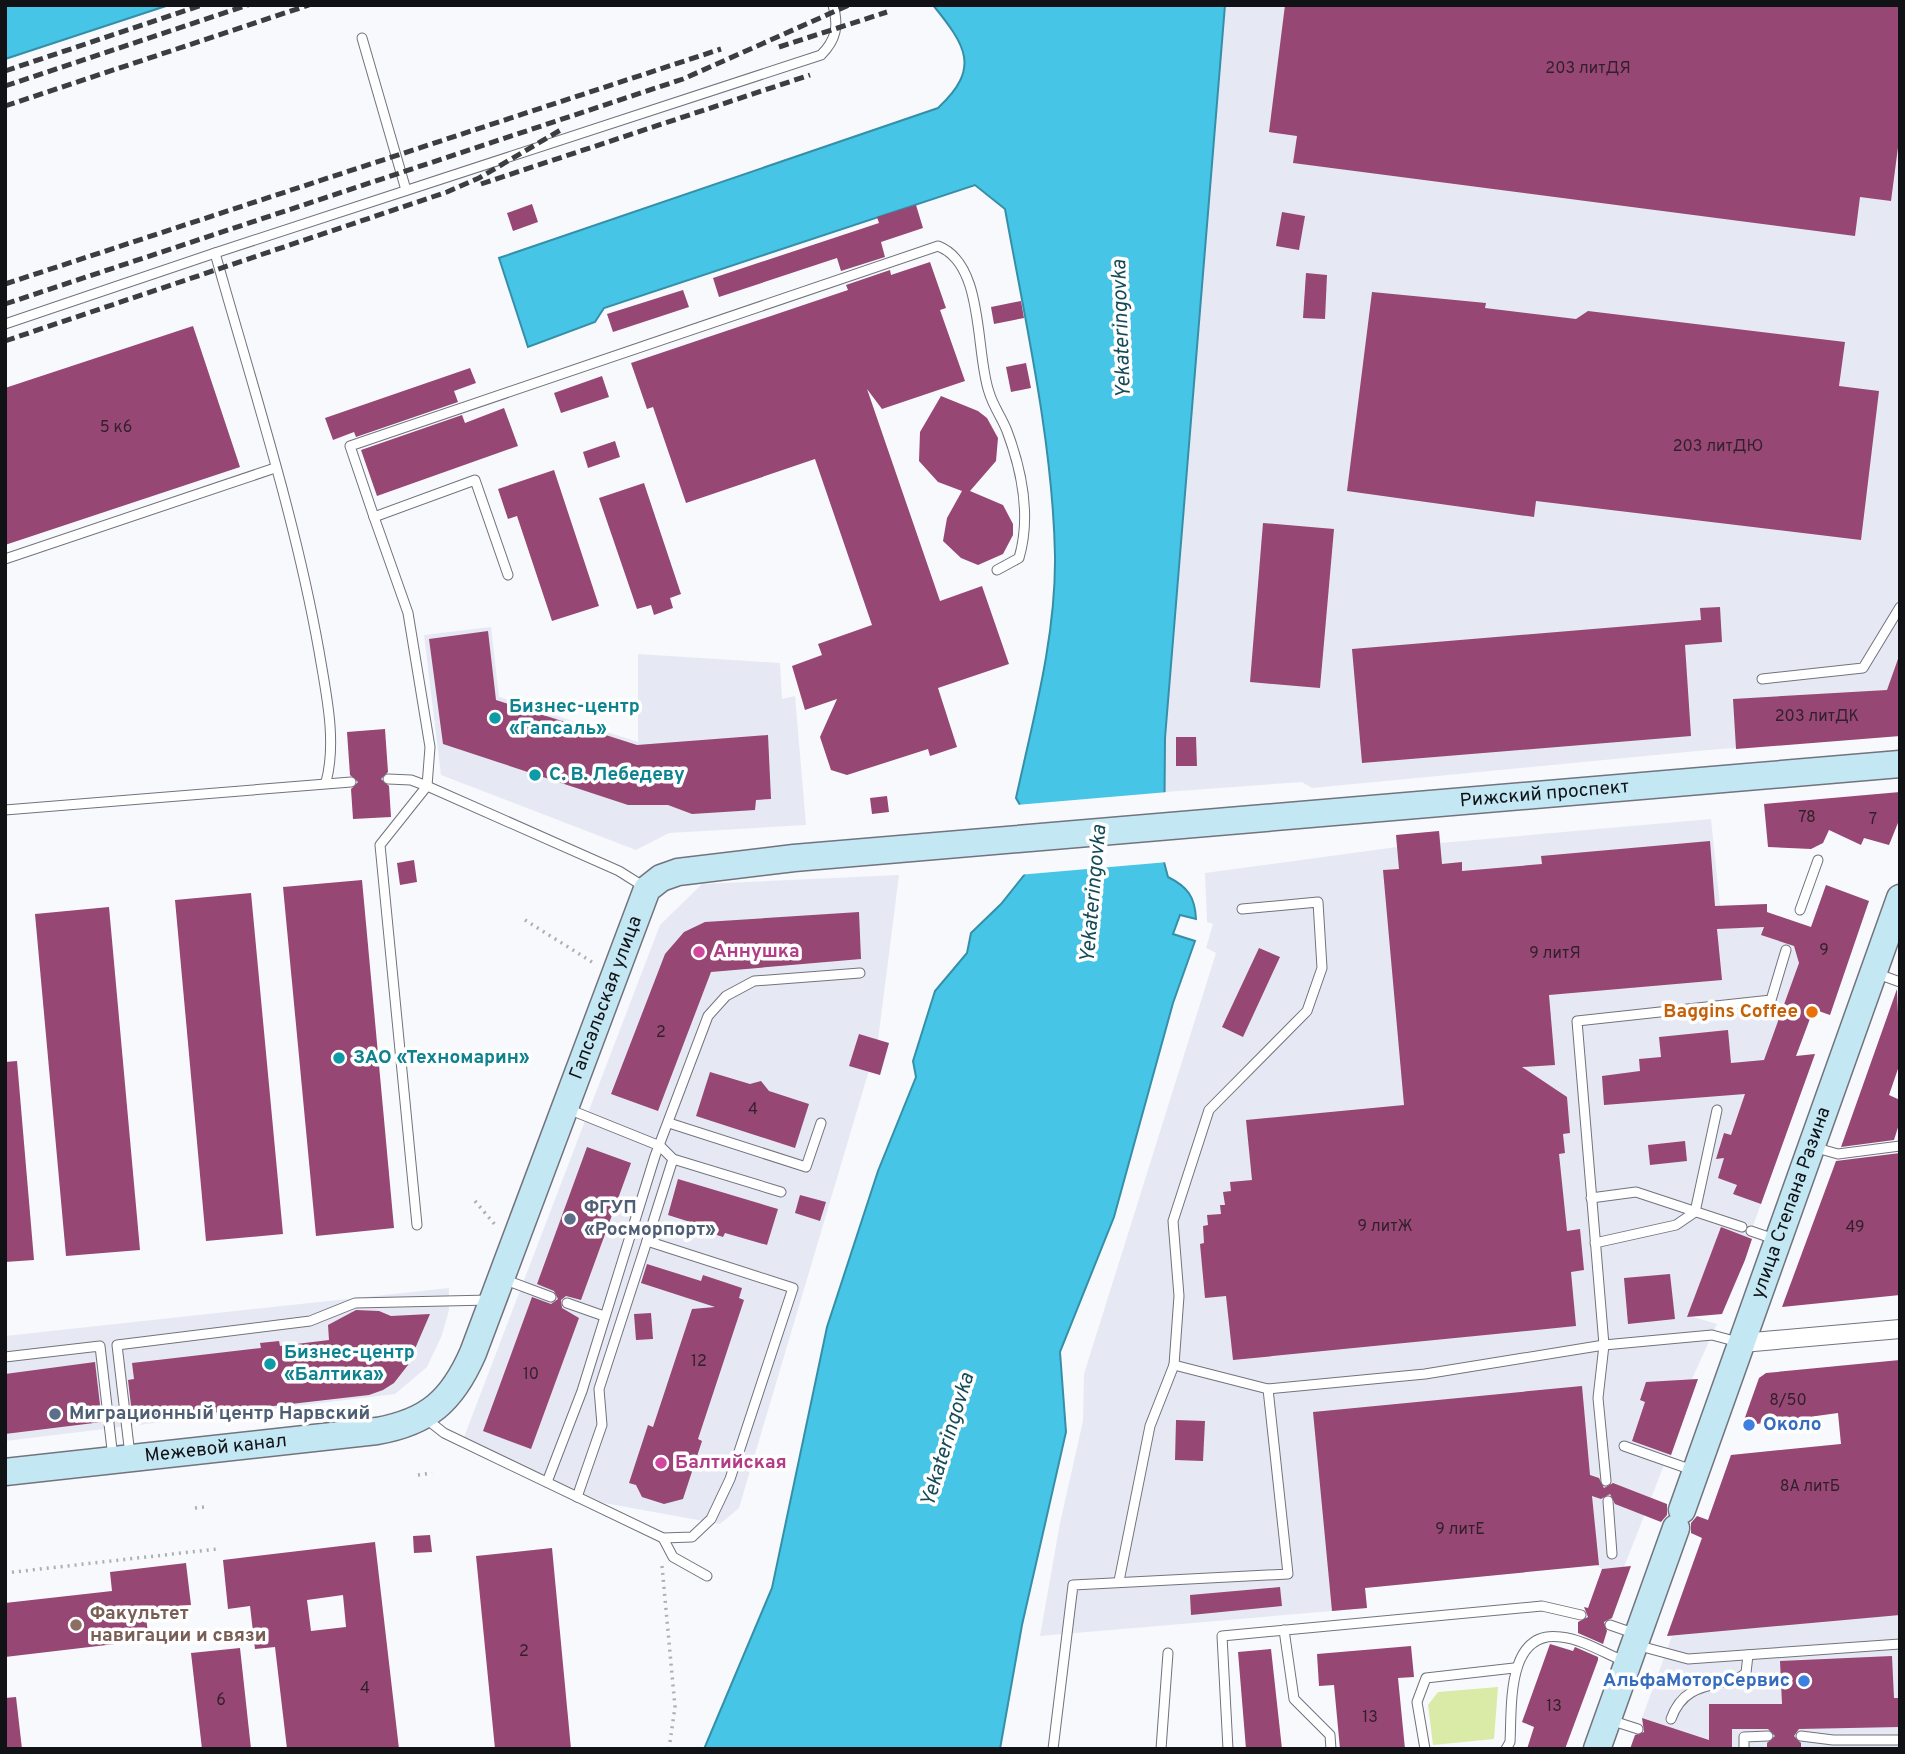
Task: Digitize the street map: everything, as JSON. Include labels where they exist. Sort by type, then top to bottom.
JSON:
[{"type":"street","name":"Рижский проспект","points":[[648,889],[661,878],[696,868],[1900,764]]},
{"type":"street","name":"Гапсальская улица","points":[[424,1417],[450,1394],[462,1378],[648,889]]},
{"type":"street","name":"улица Степана Разина","points":[[1597,1749],[1900,898]]},
{"type":"street","points":[[1742,1343],[1900,1329]]},
{"type":"street","name":"Межевой канал","points":[[5,1472],[377,1431],[400,1427],[424,1417]]},
{"type":"lane","points":[[5,324],[821,55],[833,43],[836,28],[833,5]]},
{"type":"lane","points":[[362,38],[406,190]]},
{"type":"lane","points":[[417,1225],[380,845],[427,786],[430,747],[408,613],[350,446],[938,246],[951,251],[967,282],[975,306],[988,391],[1007,431],[1024,500],[1026,535],[1019,558],[997,570]]},
{"type":"lane","points":[[215,253],[310,600],[325,684],[332,760],[326,782]]},
{"type":"lane","points":[[5,559],[275,468]]},
{"type":"lane","points":[[374,517],[475,480],[508,575]]},
{"type":"lane","points":[[1762,679],[1863,668],[1900,607]]},
{"type":"lane","points":[[388,779],[411,780],[427,786],[619,871],[648,889]]},
{"type":"lane","points":[[5,810],[351,782]]},
{"type":"lane","points":[[1800,910],[1818,860]]},
{"type":"lane","points":[[1119,1581],[1150,1426],[1174,1365],[1179,1296],[1173,1221],[1209,1110],[1307,1011],[1322,968],[1318,902],[1242,909]]},
{"type":"lane","points":[[1606,1481],[1598,1398],[1604,1345],[1577,1021],[1771,1000],[1786,950]]},
{"type":"lane","points":[[547,1482],[582,1391],[660,1146],[708,1016],[726,996],[754,981],[860,973]]},
{"type":"lane","points":[[1873,973],[1900,982]]},
{"type":"lane","points":[[563,1108],[660,1146],[673,1159],[781,1192]]},
{"type":"lane","points":[[1595,1243],[1676,1225],[1695,1212],[1717,1110]]},
{"type":"lane","points":[[670,1123],[806,1167],[821,1123]]},
{"type":"lane","points":[[1811,1146],[1838,1154],[1900,1146]]},
{"type":"lane","points":[[578,1497],[602,1425],[599,1389],[673,1159]]},
{"type":"lane","points":[[1591,1198],[1636,1192],[1778,1241]]},
{"type":"lane","points":[[424,1417],[444,1433],[663,1538],[692,1536],[711,1519],[730,1479],[793,1287],[647,1241]]},
{"type":"lane","points":[[122,1459],[117,1345],[310,1321],[355,1303],[496,1289],[551,1297]]},
{"type":"lane","points":[[567,1303],[604,1316]]},
{"type":"lane","points":[[1174,1365],[1268,1389],[1425,1374],[1604,1345],[1712,1335],[1742,1343]]},
{"type":"lane","points":[[5,1357],[100,1346],[122,1459]]},
{"type":"lane","points":[[1053,1749],[1073,1585],[1288,1574],[1268,1389]]},
{"type":"lane","points":[[1624,1446],[1696,1472]]},
{"type":"lane","points":[[1608,1502],[1612,1554]]},
{"type":"lane","points":[[663,1538],[673,1557],[708,1576]]},
{"type":"lane","points":[[1228,1749],[1222,1636],[1542,1606],[1581,1615]]},
{"type":"lane","points":[[1610,1625],[1633,1647]]},
{"type":"lane","points":[[1284,1630],[1294,1699],[1330,1735],[1331,1749]]},
{"type":"lane","points":[[1506,1749],[1510,1742],[1514,1668],[1530,1644],[1548,1636],[1633,1647],[1688,1659],[1900,1644]]},
{"type":"lane","points":[[1161,1749],[1168,1653]]},
{"type":"lane","points":[[1671,1719],[1677,1704],[1689,1692],[1739,1678],[1746,1673],[1748,1655]]},
{"type":"lane","points":[[1425,1749],[1417,1702],[1426,1678],[1514,1668]]},
{"type":"lane","points":[[1608,1719],[1638,1730]]},
{"type":"lane","points":[[1744,1749],[1744,1737],[1768,1736]]},
{"type":"lane","points":[[1801,1736],[1833,1740],[1900,1740]]},
{"type":"path","points":[[525,920],[592,962]]},
{"type":"path","points":[[475,1201],[496,1227]]},
{"type":"path","points":[[418,1475],[432,1473]]},
{"type":"path","points":[[195,1508],[204,1507]]},
{"type":"path","points":[[663,1538],[661,1550],[675,1707],[668,1749]]},
{"type":"path","points":[[5,1573],[217,1549]]},
{"type":"shaded area","points":[[1225,5],[1900,5],[1900,736],[1708,750],[1312,788],[1302,782],[1165,792],[1165,738]]},
{"type":"shaded area","points":[[491,627],[499,697],[638,742],[638,654],[780,663],[782,699],[795,696],[806,825],[669,833],[636,850],[441,775],[424,635]]},
{"type":"shaded area","points":[[1711,819],[1720,906],[1767,904],[1767,914],[1811,927],[1826,885],[1869,901],[1830,1015],[1817,1011],[1814,1017],[1810,1016],[1796,1056],[1815,1054],[1749,1237],[1752,1238],[1722,1314],[1693,1317],[1717,1324],[1692,1379],[1696,1385],[1671,1456],[1668,1455],[1624,1567],[1602,1569],[1595,1565],[1365,1588],[1367,1608],[1040,1636],[1060,1523],[1083,1421],[1084,1374],[1216,953],[1206,948],[1213,924],[1207,922],[1205,873],[1397,847],[1396,835],[1439,831],[1441,843]]},
{"type":"shaded area","points":[[899,875],[878,1040],[739,1508],[720,1524],[604,1503],[464,1437],[660,925],[702,884]]},
{"type":"shaded area","points":[[449,1288],[449,1310],[442,1335],[427,1367],[395,1394],[5,1441],[5,1336]]},
{"type":"shaded area","points":[[1900,1360],[1900,1749],[1712,1749],[1712,1741],[1642,1718],[1672,1636],[1667,1636],[1731,1455],[1841,1444],[1834,1366]]},
{"type":"green space","points":[[1498,1687],[1494,1739],[1433,1745],[1428,1705],[1438,1692]]},
{"type":"water","points":[[5,5],[169,5],[5,59]]},
{"type":"water","name":"Yekateringovka","points":[[933,5],[1225,5],[1165,738],[1164,862],[1168,877],[1189,894],[1196,919],[1180,915],[1173,934],[1195,941],[1173,1003],[1114,1217],[1060,1352],[1066,1432],[1022,1625],[1000,1749],[704,1749],[772,1588],[827,1327],[878,1171],[916,1077],[913,1061],[935,991],[967,953],[971,933],[1001,904],[1025,874],[1020,805],[1016,798],[1048,648],[1054,586],[1053,513],[1044,426],[1005,209],[975,185],[604,308],[595,322],[528,347],[499,258],[938,108],[960,81],[964,57],[954,33]]},
{"type":"pier","points":[[1168,792],[1168,862],[1018,875],[1022,872],[1016,805]]},
{"type":"building","points":[[1285,5],[1900,5],[1900,132],[1891,201],[1860,197],[1855,236],[1293,163],[1297,136],[1269,132]]},
{"type":"building","points":[[532,204],[538,222],[513,231],[507,213]]},
{"type":"building","points":[[916,205],[923,228],[881,242],[885,257],[841,271],[837,258],[719,297],[713,278],[879,223],[877,217]]},
{"type":"building","points":[[1282,212],[1305,216],[1299,250],[1276,246]]},
{"type":"building","points":[[930,262],[946,308],[940,310],[965,381],[882,409],[867,389],[940,601],[982,586],[1009,664],[938,688],[957,747],[930,756],[928,749],[847,775],[831,770],[820,737],[837,699],[805,710],[792,666],[822,655],[818,644],[872,625],[815,459],[686,503],[653,407],[647,409],[631,363],[848,290],[846,285],[890,270],[891,275]]},
{"type":"building","points":[[1306,273],[1327,275],[1325,319],[1303,318]]},
{"type":"building","points":[[683,290],[689,307],[613,332],[607,314]]},
{"type":"building","points":[[1372,292],[1486,303],[1485,308],[1576,319],[1588,311],[1845,342],[1839,386],[1879,391],[1861,540],[1536,501],[1534,517],[1347,491]]},
{"type":"building","points":[[1021,301],[1024,318],[994,324],[991,307]]},
{"type":"building","points":[[193,326],[240,467],[5,545],[5,388]]},
{"type":"building","points":[[1026,363],[1031,388],[1011,392],[1006,367]]},
{"type":"building","points":[[470,368],[476,383],[454,391],[458,402],[356,437],[354,432],[333,440],[325,418]]},
{"type":"building","points":[[602,376],[609,397],[561,413],[554,393]]},
{"type":"building","points":[[941,396],[978,411],[987,418],[998,438],[996,461],[970,491],[1003,505],[1013,524],[1013,535],[1003,554],[978,565],[961,558],[943,541],[947,518],[962,491],[938,482],[919,461],[920,432]]},
{"type":"building","points":[[504,408],[518,446],[377,496],[361,450],[462,415],[465,423]]},
{"type":"building","points":[[615,441],[620,457],[588,468],[583,452]]},
{"type":"building","points":[[554,470],[599,606],[552,621],[517,516],[508,519],[498,489]]},
{"type":"building","points":[[644,483],[681,594],[670,598],[673,608],[654,615],[651,605],[637,609],[599,498]]},
{"type":"building","points":[[1263,523],[1334,529],[1320,688],[1250,682]]},
{"type":"building","points":[[1720,607],[1722,642],[1685,645],[1691,736],[1362,763],[1352,649],[1701,620],[1700,608]]},
{"type":"building","name":"Бизнес-центр «Гапсаль»","points":[[488,631],[496,700],[637,745],[768,735],[771,799],[756,800],[755,810],[692,814],[668,805],[628,805],[443,744],[429,639]]},
{"type":"building","points":[[1898,659],[1900,736],[1736,749],[1733,699],[1887,690]]},
{"type":"building","points":[[385,729],[388,772],[381,779],[389,786],[391,817],[353,819],[351,789],[358,782],[350,775],[347,732]]},
{"type":"building","points":[[1176,737],[1196,737],[1197,766],[1176,766]]},
{"type":"building","points":[[1900,792],[1900,818],[1889,845],[1864,838],[1861,845],[1829,830],[1823,843],[1811,849],[1768,847],[1764,804]]},
{"type":"building","points":[[887,796],[889,812],[872,814],[870,798]]},
{"type":"building","points":[[1439,831],[1442,864],[1462,862],[1462,871],[1542,864],[1541,856],[1710,841],[1715,906],[1767,904],[1767,912],[1811,927],[1826,885],[1869,901],[1830,1015],[1816,1010],[1814,1017],[1811,1016],[1796,1056],[1815,1054],[1761,1204],[1733,1194],[1737,1185],[1718,1178],[1724,1158],[1716,1159],[1724,1133],[1731,1135],[1745,1094],[1604,1105],[1602,1076],[1640,1071],[1639,1059],[1661,1057],[1659,1037],[1728,1030],[1731,1063],[1764,1060],[1799,963],[1794,946],[1761,935],[1764,927],[1717,929],[1722,980],[1549,995],[1555,1065],[1522,1067],[1567,1097],[1570,1133],[1563,1134],[1565,1153],[1559,1154],[1567,1231],[1580,1229],[1584,1270],[1571,1272],[1576,1326],[1233,1360],[1226,1296],[1205,1298],[1200,1244],[1204,1243],[1203,1226],[1208,1225],[1207,1215],[1221,1214],[1220,1205],[1225,1205],[1223,1192],[1231,1191],[1230,1182],[1252,1180],[1246,1120],[1404,1105],[1383,870],[1399,869],[1396,835]]},
{"type":"building","points":[[414,860],[417,882],[400,885],[397,863]]},
{"type":"building","name":"ЗАО «Техномарин»","points":[[362,880],[394,1228],[316,1236],[283,887]]},
{"type":"building","points":[[251,893],[283,1234],[206,1241],[175,900]]},
{"type":"building","points":[[109,907],[140,1250],[66,1256],[35,914]]},
{"type":"building","points":[[859,912],[861,959],[711,972],[658,1111],[611,1094],[665,954],[684,932],[705,922]]},
{"type":"building","points":[[1259,948],[1280,957],[1243,1037],[1222,1027]]},
{"type":"building","points":[[1897,989],[1900,1063],[1889,1095],[1900,1100],[1900,1121],[1894,1140],[1841,1147]]},
{"type":"building","points":[[859,1034],[889,1043],[880,1075],[849,1066]]},
{"type":"building","points":[[17,1061],[34,1260],[5,1262],[5,1062]]},
{"type":"building","points":[[710,1072],[750,1084],[761,1081],[769,1091],[809,1104],[795,1148],[696,1116]]},
{"type":"building","points":[[1685,1141],[1687,1161],[1650,1165],[1648,1145]]},
{"type":"building","points":[[587,1147],[631,1163],[581,1300],[566,1296],[561,1300],[562,1308],[579,1318],[531,1449],[483,1431],[532,1297],[551,1304],[558,1299],[554,1291],[537,1284]]},
{"type":"building","points":[[1900,1153],[1900,1295],[1782,1307],[1836,1161]]},
{"type":"building","points":[[678,1179],[778,1209],[767,1245],[725,1233],[723,1237],[708,1232],[709,1228],[668,1215]]},
{"type":"building","points":[[800,1195],[826,1202],[820,1221],[795,1213]]},
{"type":"building","points":[[1721,1227],[1752,1239],[1745,1260],[1722,1314],[1687,1317]]},
{"type":"building","points":[[647,1264],[701,1281],[703,1275],[742,1288],[739,1298],[744,1300],[698,1439],[702,1441],[683,1499],[664,1504],[642,1497],[636,1485],[629,1483],[648,1425],[653,1427],[692,1309],[715,1307],[641,1283]]},
{"type":"building","points":[[1670,1274],[1675,1319],[1628,1324],[1624,1278]]},
{"type":"building","name":"Бизнес-центр «Балтика»","points":[[356,1310],[379,1311],[391,1316],[430,1314],[408,1365],[394,1383],[383,1390],[369,1395],[133,1422],[128,1380],[134,1379],[132,1363],[261,1348],[260,1343],[279,1341],[280,1346],[329,1340],[328,1325]]},
{"type":"building","points":[[651,1313],[653,1339],[636,1340],[634,1314]]},
{"type":"building","points":[[1900,1360],[1900,1615],[1667,1636],[1702,1538],[1691,1533],[1691,1523],[1697,1516],[1708,1520],[1731,1455],[1841,1444],[1838,1413],[1742,1426],[1759,1378],[1766,1373]]},
{"type":"building","points":[[95,1362],[102,1422],[5,1434],[5,1374]]},
{"type":"building","points":[[1698,1379],[1671,1455],[1632,1441],[1645,1402],[1640,1400],[1646,1382]]},
{"type":"building","points":[[1582,1386],[1590,1475],[1599,1478],[1604,1488],[1613,1483],[1667,1504],[1667,1515],[1661,1522],[1615,1504],[1610,1494],[1601,1499],[1592,1496],[1599,1565],[1365,1588],[1367,1608],[1332,1611],[1313,1412]]},
{"type":"building","points":[[1176,1420],[1205,1421],[1203,1461],[1175,1460]]},
{"type":"building","points":[[430,1535],[432,1552],[414,1553],[413,1536]]},
{"type":"building","points":[[375,1542],[399,1749],[287,1749],[275,1647],[255,1649],[250,1606],[228,1609],[223,1560]],"holes":[[[343,1595],[346,1627],[311,1631],[307,1600]]]},
{"type":"building","points":[[552,1548],[571,1749],[495,1749],[476,1556]]},
{"type":"building","name":"Факультет навигации и связи","points":[[186,1563],[191,1605],[145,1610],[149,1640],[5,1657],[5,1603],[112,1591],[110,1572]]},
{"type":"building","points":[[1631,1566],[1612,1618],[1604,1622],[1607,1631],[1603,1644],[1578,1633],[1578,1622],[1588,1617],[1584,1607],[1588,1608],[1602,1569]]},
{"type":"building","points":[[1280,1587],[1282,1606],[1191,1615],[1190,1595]]},
{"type":"building","points":[[1550,1644],[1573,1651],[1575,1647],[1598,1657],[1598,1660],[1565,1749],[1527,1749],[1534,1727],[1522,1722]]},
{"type":"building","points":[[1411,1646],[1414,1677],[1398,1678],[1405,1749],[1340,1749],[1334,1685],[1319,1686],[1317,1654]]},
{"type":"building","points":[[240,1648],[251,1749],[202,1749],[191,1653]]},
{"type":"building","points":[[1271,1649],[1282,1749],[1246,1749],[1238,1652]]},
{"type":"building","points":[[1892,1656],[1894,1698],[1900,1698],[1900,1727],[1799,1729],[1794,1736],[1801,1743],[1801,1749],[1767,1749],[1767,1743],[1775,1736],[1768,1729],[1732,1729],[1732,1749],[1630,1749],[1635,1735],[1644,1732],[1642,1718],[1709,1740],[1709,1704],[1782,1704],[1780,1661]]},
{"type":"building","points":[[16,1697],[22,1749],[5,1749],[5,1698]]},
{"type":"railway","points":[[5,71],[202,5]]},
{"type":"railway","points":[[5,86],[248,5]]},
{"type":"railway","points":[[5,106],[309,5]]},
{"type":"railway","points":[[5,304],[683,79],[849,5]]},
{"type":"railway","points":[[779,47],[887,12]]},
{"type":"railway","points":[[5,284],[721,49]]},
{"type":"railway","points":[[481,184],[810,75]]},
{"type":"railway","points":[[5,341],[447,192],[479,178],[564,128]]},
{"type":"place","name":"Бизнес-центр «Гапсаль»","points":[[495,718]]},
{"type":"place","name":"С. В. Лебедеву","points":[[535,775]]},
{"type":"place","name":"Аннушка","points":[[699,952]]},
{"type":"place","name":"Baggins Coffee","points":[[1812,1012]]},
{"type":"place","name":"ЗАО «Техномарин»","points":[[339,1058]]},
{"type":"place","name":"ФГУП «Росморпорт»","points":[[570,1219]]},
{"type":"place","name":"Бизнес-центр «Балтика»","points":[[270,1364]]},
{"type":"place","name":"Миграционный центр Нарвский","points":[[55,1414]]},
{"type":"place","name":"Около","points":[[1749,1425]]},
{"type":"place","name":"Балтийская","points":[[661,1463]]},
{"type":"place","name":"Факультет навигации и связи","points":[[76,1625]]},
{"type":"place","name":"АльфаМоторСервис","points":[[1804,1681]]}]
